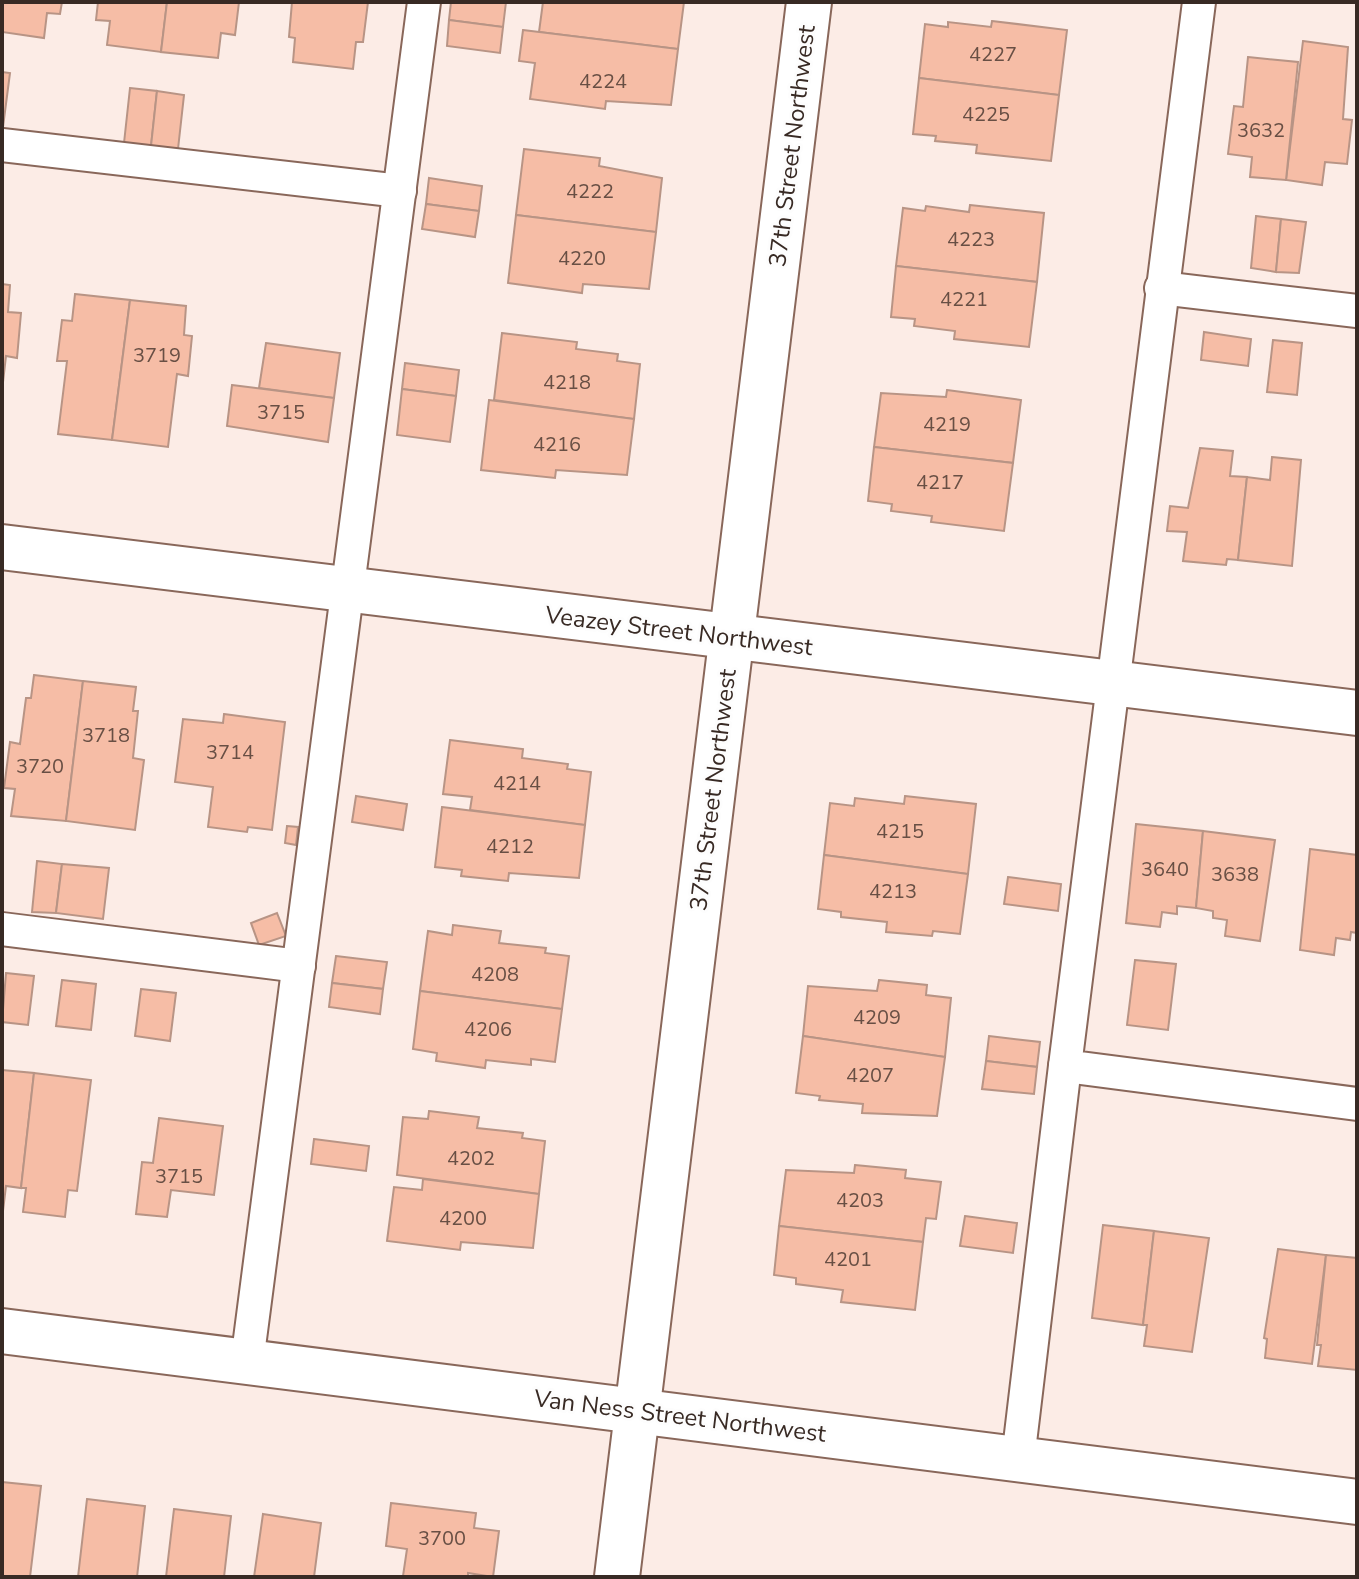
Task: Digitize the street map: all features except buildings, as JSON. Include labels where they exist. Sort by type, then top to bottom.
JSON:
[{"type":"street","name":"37th Street Northwest","points":[[617,1577],[809,2]]},
{"type":"street","name":"Veazey Street Northwest","points":[[2,547],[1357,713]]},
{"type":"street","name":"Van Ness Street Northwest","points":[[2,1331],[1357,1502]]},
{"type":"lane","points":[[247,1362],[424,2]]},
{"type":"lane","points":[[1018,1459],[1161,288],[1199,2]]},
{"type":"lane","points":[[2,145],[400,191]]},
{"type":"lane","points":[[1161,288],[1357,311]]},
{"type":"lane","points":[[2,929],[299,966]]},
{"type":"lane","points":[[1065,1066],[1357,1104]]}]
